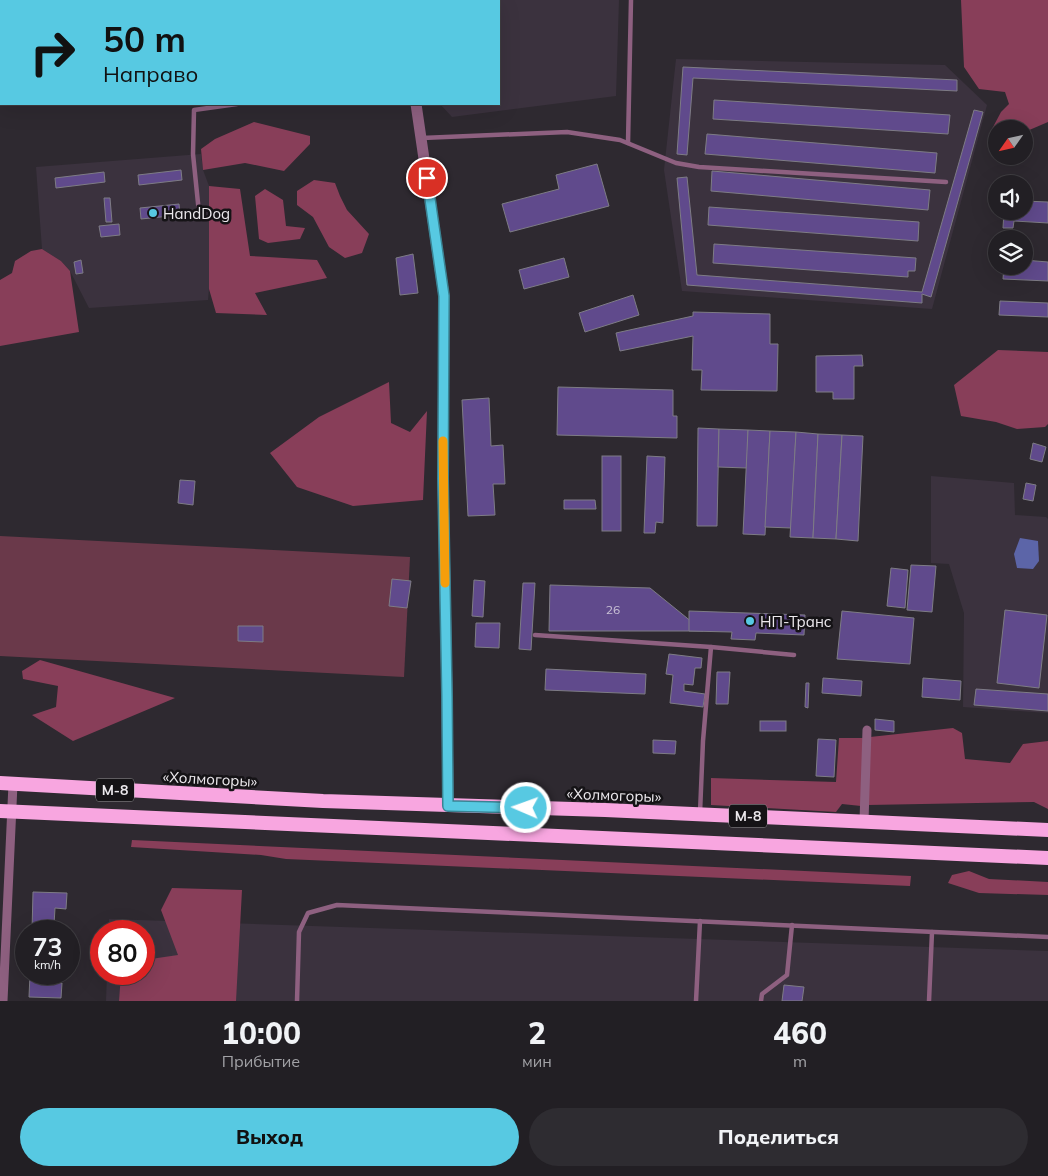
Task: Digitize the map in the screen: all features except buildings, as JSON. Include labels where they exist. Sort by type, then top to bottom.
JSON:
[{"type":"highway","name":"«Холмогоры»","points":[[7,783],[323,801],[700,814],[1048,830]]},
{"type":"highway","name":"М-8","points":[[6,811],[1048,858]]},
{"type":"street","points":[[416,105],[444,296],[443,479],[448,806]]},
{"type":"street","points":[[864,822],[867,730]]},
{"type":"street","points":[[4,1001],[7,783]]},
{"type":"lane","points":[[628,143],[631,0]]},
{"type":"lane","points":[[199,213],[193,154],[194,110],[230,105]]},
{"type":"lane","points":[[422,138],[567,132],[620,140],[676,164],[946,182]]},
{"type":"lane","points":[[535,635],[711,647],[794,655]]},
{"type":"lane","points":[[700,814],[703,741],[711,647]]},
{"type":"lane","points":[[297,1001],[299,932],[308,914],[337,905],[1048,937]]},
{"type":"lane","points":[[696,1001],[700,921]]},
{"type":"lane","points":[[761,1001],[762,994],[787,975],[792,926]]},
{"type":"lane","points":[[929,1001],[932,932]]},
{"type":"shaded area","points":[[500,0],[619,0],[616,96],[452,117],[441,105],[500,105]]},
{"type":"shaded area","points":[[961,0],[1048,0],[1048,122],[1033,128],[1033,120],[997,120],[1009,104],[1005,92],[979,89],[964,67]]},
{"type":"shaded area","points":[[676,59],[945,65],[987,105],[932,309],[682,291],[664,170]]},
{"type":"shaded area","points":[[254,122],[310,136],[310,144],[284,171],[245,163],[203,170],[201,149],[215,139]]},
{"type":"shaded area","points":[[201,154],[203,170],[209,186],[208,300],[89,308],[70,271],[61,261],[42,249],[36,167]]},
{"type":"shaded area","points":[[314,180],[335,183],[347,210],[369,234],[362,253],[345,258],[329,247],[313,217],[297,205],[297,191]]},
{"type":"shaded area","points":[[209,186],[240,189],[250,256],[317,260],[327,278],[255,293],[267,315],[216,313],[209,289]]},
{"type":"shaded area","points":[[265,189],[283,200],[286,226],[305,228],[300,239],[268,243],[259,239],[255,196]]},
{"type":"shaded area","points":[[42,249],[61,261],[70,271],[79,332],[0,346],[0,280],[12,273],[15,261],[31,251]]},
{"type":"shaded area","points":[[998,350],[1048,352],[1048,424],[1045,427],[1017,429],[996,422],[961,416],[954,385]]},
{"type":"shaded area","points":[[389,382],[391,423],[410,432],[427,411],[423,500],[353,506],[297,487],[270,453],[319,417]]},
{"type":"shaded area","points":[[931,476],[1014,483],[1015,515],[1046,517],[1048,519],[1048,713],[963,707],[964,613],[949,564],[931,563]]},
{"type":"shaded area","points":[[0,536],[410,557],[404,677],[0,656]]},
{"type":"shaded area","points":[[40,660],[175,698],[73,741],[32,715],[56,707],[58,686],[23,679],[22,671]]},
{"type":"shaded area","points":[[953,728],[962,733],[965,759],[1010,763],[1023,744],[1048,741],[1048,809],[1034,802],[868,805],[870,737]]},
{"type":"shaded area","points":[[839,738],[863,738],[861,806],[842,804],[836,812],[711,805],[711,778],[836,782]]},
{"type":"shaded area","points":[[132,840],[911,876],[910,886],[286,859],[261,855],[131,847]]},
{"type":"shaded area","points":[[969,871],[989,879],[1048,882],[1048,895],[979,893],[948,883],[952,875]]},
{"type":"shaded area","points":[[172,888],[242,890],[236,1001],[119,1001],[120,985],[155,985],[155,958],[178,955],[161,910]]},
{"type":"shaded area","points":[[155,921],[1048,951],[1048,1001],[106,1001],[107,985],[155,985]]},
{"type":"water","points":[[1020,538],[1038,541],[1039,561],[1033,569],[1017,568],[1014,554]]},
{"type":"slow traffic","points":[[443,441],[445,583]]},
{"type":"place","name":"HandDog","points":[[153,213]]},
{"type":"place","name":"НП-Транс","points":[[750,621]]},
{"type":"route","points":[[427,178],[444,296],[443,479],[448,806],[526,808]]}]
